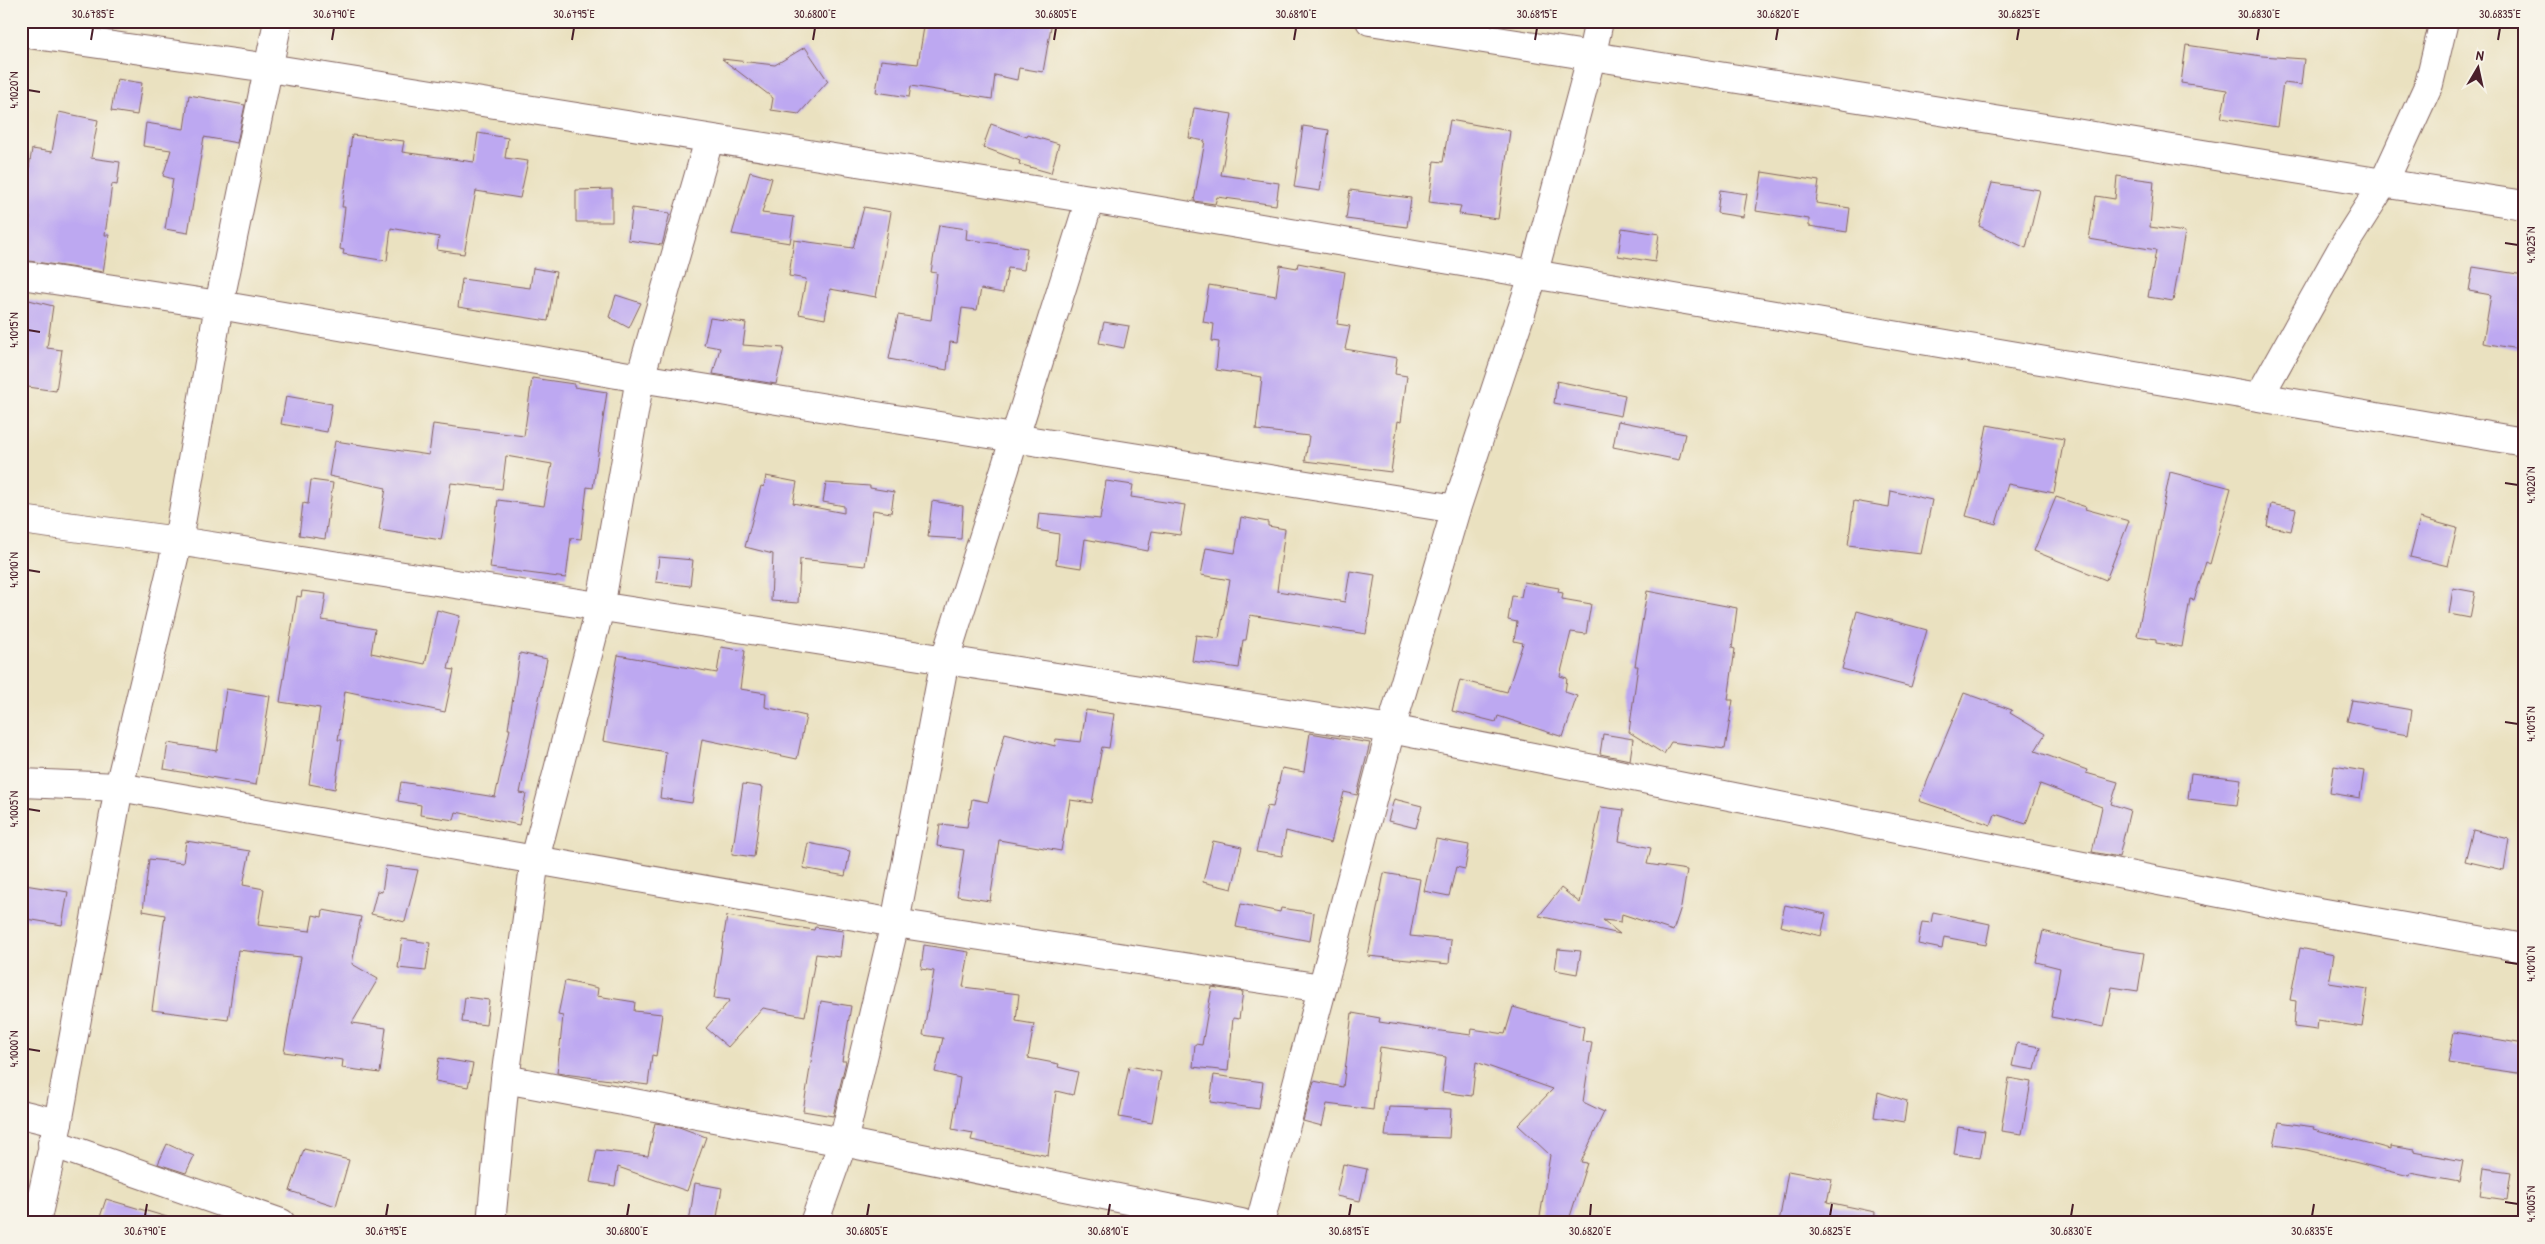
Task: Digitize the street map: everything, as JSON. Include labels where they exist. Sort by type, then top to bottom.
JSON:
[{"type":"street","points":[[36,1223],[55,1133],[119,788],[178,541],[219,305],[278,21]]},
{"type":"street","points":[[1370,21],[1592,58],[1908,106],[2383,184],[2524,205]]},
{"type":"street","points":[[1260,1223],[1391,730],[1456,509],[1534,276],[1592,58],[1599,21]]},
{"type":"street","points":[[2260,397],[2341,250],[2383,184],[2429,84],[2444,21]]},
{"type":"street","points":[[21,33],[269,68],[1090,200],[2524,442]]},
{"type":"street","points":[[491,1223],[505,1079],[536,859],[600,608],[640,378],[709,140]]},
{"type":"street","points":[[814,1223],[843,1142],[895,923],[945,659],[1090,200]]},
{"type":"street","points":[[21,275],[219,305],[640,378],[1015,436],[1456,509]]},
{"type":"street","points":[[21,520],[178,541],[1391,730],[2275,904],[2524,948]]},
{"type":"street","points":[[21,783],[119,788],[536,859],[895,923],[1322,988]]},
{"type":"street","points":[[505,1079],[843,1142],[1241,1223]]},
{"type":"street","points":[[21,1114],[55,1133],[282,1223]]},
{"type":"building","points":[[925,21],[1052,21],[1043,72],[1019,68],[1017,80],[995,75],[992,99],[911,86],[909,97],[876,92],[881,60],[918,64]]},
{"type":"building","points":[[2186,45],[2262,56],[2304,59],[2301,85],[2283,83],[2277,127],[2221,118],[2227,90],[2181,83]]},
{"type":"building","points":[[805,47],[828,81],[799,114],[771,110],[773,98],[722,59],[775,65]]},
{"type":"building","points":[[117,79],[142,83],[137,115],[111,111]]},
{"type":"building","points":[[189,95],[245,105],[237,143],[204,137],[188,233],[165,229],[173,179],[163,176],[171,150],[143,146],[146,123],[184,129]]},
{"type":"building","points":[[1194,108],[1232,114],[1221,175],[1279,183],[1276,205],[1217,197],[1215,204],[1194,201],[1205,141],[1189,138]]},
{"type":"building","points":[[59,112],[98,120],[91,158],[120,162],[117,185],[112,184],[105,235],[109,235],[103,272],[22,260],[30,217],[21,216],[21,179],[27,180],[32,149],[52,152]]},
{"type":"building","points":[[1450,120],[1510,131],[1498,219],[1459,214],[1461,206],[1429,202],[1434,161],[1443,162]]},
{"type":"building","points":[[991,124],[1027,137],[1028,135],[1059,144],[1051,173],[1019,164],[1020,161],[983,147]]},
{"type":"building","points":[[1303,126],[1329,130],[1320,191],[1294,187]]},
{"type":"building","points":[[478,133],[508,138],[505,158],[528,161],[520,198],[476,191],[464,254],[437,250],[439,237],[391,228],[387,261],[343,254],[344,250],[340,249],[345,207],[342,207],[352,135],[404,141],[402,152],[474,162]]},
{"type":"building","points":[[750,172],[772,178],[762,213],[794,217],[790,243],[732,234]]},
{"type":"building","points":[[1762,172],[1819,181],[1816,203],[1850,208],[1847,232],[1809,226],[1809,219],[1756,211]]},
{"type":"building","points":[[2117,176],[2154,181],[2150,227],[2185,232],[2173,301],[2148,297],[2156,250],[2089,239],[2096,196],[2115,199]]},
{"type":"building","points":[[1992,183],[2040,190],[2026,248],[1979,226]]},
{"type":"building","points":[[612,189],[612,222],[576,222],[576,190]]},
{"type":"building","points":[[1350,190],[1411,198],[1407,227],[1346,219]]},
{"type":"building","points":[[1720,190],[1747,194],[1743,217],[1717,213]]},
{"type":"building","points":[[864,207],[891,212],[876,297],[830,289],[825,319],[799,314],[806,279],[789,276],[794,240],[853,248]]},
{"type":"building","points":[[632,208],[670,213],[662,245],[628,240]]},
{"type":"building","points":[[939,225],[967,229],[966,239],[1027,248],[1024,270],[1008,268],[1003,293],[981,289],[977,310],[962,308],[957,343],[950,342],[947,370],[889,359],[898,315],[931,320],[937,273],[931,272]]},
{"type":"building","points":[[1622,228],[1659,234],[1655,262],[1618,256]]},
{"type":"building","points":[[1298,263],[1345,272],[1337,324],[1350,326],[1345,349],[1397,358],[1395,374],[1407,376],[1401,422],[1398,421],[1391,472],[1305,461],[1309,436],[1256,430],[1262,377],[1216,370],[1219,342],[1212,341],[1214,324],[1203,322],[1209,285],[1276,296],[1280,265],[1297,268]]},
{"type":"building","points":[[2473,267],[2524,275],[2524,350],[2483,343],[2491,295],[2469,291]]},
{"type":"building","points":[[533,268],[556,272],[548,321],[458,307],[462,279],[530,288]]},
{"type":"building","points":[[616,295],[641,303],[629,328],[609,317]]},
{"type":"building","points":[[21,298],[53,306],[47,348],[62,350],[56,391],[21,386]]},
{"type":"building","points":[[710,318],[746,323],[743,345],[784,348],[776,384],[713,374],[720,348],[704,345]]},
{"type":"building","points":[[1104,322],[1129,326],[1124,348],[1099,343]]},
{"type":"building","points":[[532,378],[574,384],[574,387],[607,392],[593,488],[587,487],[581,539],[571,538],[566,578],[490,568],[498,500],[544,506],[552,464],[506,456],[502,489],[451,483],[441,540],[379,530],[386,488],[329,476],[335,441],[429,455],[433,424],[524,436]]},
{"type":"building","points":[[1557,381],[1625,395],[1621,416],[1554,403]]},
{"type":"building","points":[[286,396],[332,404],[327,432],[281,424]]},
{"type":"building","points":[[1618,421],[1685,434],[1679,460],[1613,447]]},
{"type":"building","points":[[1987,425],[2064,439],[2054,493],[2008,484],[1996,524],[1966,516],[1977,477]]},
{"type":"building","points":[[2170,472],[2231,488],[2210,564],[2206,562],[2194,600],[2190,599],[2182,647],[2156,643],[2156,639],[2137,636]]},
{"type":"building","points":[[766,476],[797,482],[793,503],[844,513],[844,506],[823,502],[826,483],[870,486],[870,488],[894,492],[891,513],[873,510],[865,566],[800,559],[798,603],[771,601],[773,554],[745,547],[761,486],[764,487]]},
{"type":"building","points":[[311,480],[333,483],[325,539],[299,535],[303,503],[308,504]]},
{"type":"building","points":[[1106,481],[1133,485],[1131,497],[1185,505],[1180,535],[1152,531],[1148,551],[1085,539],[1081,568],[1056,564],[1059,534],[1037,530],[1039,513],[1100,519]]},
{"type":"building","points":[[1891,491],[1932,500],[1921,554],[1848,545],[1854,501],[1889,507]]},
{"type":"building","points":[[2056,497],[2086,507],[2085,509],[2129,521],[2106,580],[2034,551]]},
{"type":"building","points":[[932,501],[963,506],[961,539],[928,537]]},
{"type":"building","points":[[2271,504],[2296,509],[2291,531],[2267,526]]},
{"type":"building","points":[[1241,517],[1268,522],[1268,526],[1285,529],[1277,591],[1345,602],[1350,571],[1375,575],[1366,634],[1250,615],[1246,640],[1243,640],[1239,668],[1192,661],[1196,635],[1219,638],[1230,580],[1201,575],[1206,548],[1235,553]]},
{"type":"building","points":[[2420,518],[2457,528],[2448,566],[2410,557]]},
{"type":"building","points":[[659,557],[693,560],[690,586],[656,582]]},
{"type":"building","points":[[1524,582],[1559,588],[1558,592],[1563,593],[1562,599],[1591,604],[1586,634],[1571,632],[1560,676],[1567,678],[1565,692],[1577,696],[1563,737],[1498,716],[1496,722],[1452,711],[1460,680],[1507,692],[1523,643],[1514,641],[1517,622],[1508,620],[1512,596],[1521,597]]},
{"type":"building","points":[[2453,588],[2475,592],[2470,618],[2449,614]]},
{"type":"building","points":[[302,591],[326,594],[322,620],[375,629],[371,653],[425,664],[437,610],[460,616],[448,669],[454,670],[445,712],[345,691],[338,740],[342,740],[335,789],[309,784],[320,708],[280,702],[297,596],[301,597]]},
{"type":"building","points":[[1647,591],[1737,608],[1732,648],[1735,649],[1728,700],[1733,700],[1725,749],[1671,742],[1664,754],[1629,732],[1638,666],[1635,666]]},
{"type":"building","points":[[1857,611],[1927,630],[1911,687],[1842,669]]},
{"type":"building","points":[[721,647],[745,651],[740,689],[766,693],[765,707],[806,716],[797,759],[702,739],[692,803],[660,798],[666,752],[603,741],[618,655],[717,673]]},
{"type":"building","points":[[520,653],[547,659],[520,793],[526,794],[519,825],[456,812],[454,820],[420,815],[421,805],[398,801],[401,782],[495,797],[510,729],[508,729]]},
{"type":"building","points":[[226,689],[270,696],[256,785],[164,769],[168,743],[217,751]]},
{"type":"building","points":[[1964,693],[2012,710],[2010,713],[2045,734],[2035,751],[2087,770],[2086,773],[2118,782],[2111,804],[2130,810],[2119,857],[2092,852],[2102,807],[2040,784],[2026,824],[1995,814],[1991,825],[1919,801]]},
{"type":"building","points":[[2352,700],[2412,710],[2408,735],[2372,729],[2372,727],[2347,721]]},
{"type":"building","points":[[1086,710],[1114,714],[1109,748],[1102,747],[1092,803],[1070,800],[1061,851],[999,840],[990,901],[957,896],[964,850],[937,846],[940,824],[967,827],[972,799],[988,802],[1005,733],[1055,746],[1056,739],[1081,742]]},
{"type":"building","points":[[1310,733],[1370,743],[1357,795],[1344,792],[1331,843],[1286,831],[1282,856],[1256,852],[1267,806],[1273,807],[1282,768],[1304,772]]},
{"type":"building","points":[[1603,734],[1633,739],[1630,760],[1600,754]]},
{"type":"building","points":[[2334,766],[2364,771],[2360,798],[2330,793]]},
{"type":"building","points":[[2191,773],[2241,779],[2237,805],[2188,799]]},
{"type":"building","points":[[743,784],[763,787],[754,857],[732,854]]},
{"type":"building","points":[[1394,799],[1422,806],[1416,828],[1388,821]]},
{"type":"building","points":[[1601,807],[1624,810],[1619,841],[1651,848],[1647,864],[1687,870],[1681,907],[1673,931],[1622,914],[1621,922],[1603,920],[1620,934],[1539,916],[1561,888],[1580,903]]},
{"type":"building","points":[[2473,830],[2509,839],[2504,870],[2465,861]]},
{"type":"building","points":[[1436,839],[1469,845],[1465,869],[1456,867],[1449,896],[1424,891]]},
{"type":"building","points":[[186,841],[250,851],[243,885],[264,889],[258,925],[310,931],[313,915],[322,917],[323,910],[361,917],[352,964],[378,979],[352,1023],[386,1028],[380,1073],[342,1068],[343,1060],[284,1052],[301,957],[238,950],[228,1020],[152,1010],[165,915],[143,911],[149,859],[183,863]]},
{"type":"building","points":[[1213,841],[1242,847],[1232,889],[1203,882]]},
{"type":"building","points":[[808,843],[850,851],[845,876],[803,868]]},
{"type":"building","points":[[386,866],[418,870],[405,922],[371,914],[377,891],[382,892]]},
{"type":"building","points":[[1384,873],[1420,879],[1410,936],[1451,940],[1449,964],[1368,956]]},
{"type":"building","points":[[25,885],[68,892],[62,925],[21,918]]},
{"type":"building","points":[[1241,904],[1280,912],[1281,908],[1314,913],[1310,941],[1236,927]]},
{"type":"building","points":[[1785,905],[1826,914],[1821,936],[1780,926]]},
{"type":"building","points":[[1933,912],[1990,924],[1986,945],[1944,937],[1942,949],[1918,944],[1922,922],[1931,923]]},
{"type":"building","points":[[727,916],[814,930],[815,927],[843,931],[840,957],[816,954],[805,1016],[763,1008],[728,1047],[706,1028],[730,1000],[714,998]]},
{"type":"building","points":[[2043,931],[2111,948],[2144,953],[2138,991],[2112,987],[2104,1027],[2051,1017],[2060,968],[2036,962]]},
{"type":"building","points":[[402,939],[430,943],[426,971],[398,968]]},
{"type":"building","points":[[924,945],[969,952],[963,987],[1019,994],[1016,1021],[1034,1024],[1028,1058],[1059,1064],[1058,1067],[1078,1072],[1073,1095],[1056,1091],[1048,1156],[971,1140],[973,1133],[952,1129],[960,1078],[935,1072],[943,1038],[923,1035],[934,971],[921,969]]},
{"type":"building","points":[[2300,948],[2334,955],[2329,983],[2368,989],[2362,1027],[2318,1020],[2317,1030],[2294,1027],[2296,1001],[2290,1000]]},
{"type":"building","points":[[1558,949],[1581,951],[1577,974],[1555,970]]},
{"type":"building","points":[[565,981],[598,988],[597,996],[635,1002],[634,1011],[662,1014],[656,1056],[652,1055],[648,1085],[557,1073],[563,1016],[558,1015]]},
{"type":"building","points":[[1212,987],[1243,992],[1239,1019],[1233,1018],[1228,1071],[1193,1067],[1195,1044],[1202,1045]]},
{"type":"building","points":[[465,997],[489,1000],[486,1025],[462,1022]]},
{"type":"building","points":[[821,1001],[851,1006],[842,1061],[846,1061],[833,1116],[803,1111]]},
{"type":"building","points":[[1513,1007],[1584,1027],[1582,1041],[1592,1042],[1583,1102],[1604,1112],[1581,1162],[1587,1163],[1568,1223],[1539,1223],[1550,1155],[1518,1125],[1553,1089],[1476,1062],[1472,1096],[1442,1092],[1446,1057],[1380,1047],[1373,1110],[1327,1104],[1322,1126],[1303,1121],[1314,1081],[1343,1087],[1352,1013],[1380,1018],[1379,1022],[1441,1031],[1471,1035],[1472,1029],[1505,1034]]},
{"type":"building","points":[[2454,1032],[2524,1044],[2524,1074],[2448,1063]]},
{"type":"building","points":[[2017,1043],[2040,1047],[2035,1070],[2012,1066]]},
{"type":"building","points":[[439,1058],[473,1064],[468,1087],[435,1081]]},
{"type":"building","points":[[1129,1066],[1161,1072],[1152,1123],[1119,1117]]},
{"type":"building","points":[[1214,1075],[1263,1082],[1259,1109],[1210,1102]]},
{"type":"building","points":[[2009,1078],[2031,1082],[2022,1134],[2001,1131]]},
{"type":"building","points":[[1878,1092],[1907,1101],[1904,1122],[1874,1117]]},
{"type":"building","points":[[1389,1107],[1451,1109],[1449,1138],[1385,1136]]},
{"type":"building","points":[[2279,1122],[2314,1127],[2313,1129],[2390,1149],[2390,1146],[2463,1161],[2459,1182],[2410,1173],[2409,1176],[2307,1150],[2274,1145]]},
{"type":"building","points":[[655,1123],[679,1127],[706,1137],[687,1191],[618,1167],[615,1186],[590,1182],[597,1150],[648,1156]]},
{"type":"building","points":[[1958,1127],[1985,1131],[1980,1158],[1954,1154]]},
{"type":"building","points":[[167,1144],[194,1156],[186,1173],[158,1164]]},
{"type":"building","points":[[304,1149],[349,1160],[336,1206],[290,1191]]},
{"type":"building","points":[[1343,1164],[1367,1169],[1360,1201],[1336,1196]]},
{"type":"building","points":[[2484,1168],[2511,1172],[2507,1200],[2480,1196]]},
{"type":"building","points":[[1788,1171],[1832,1179],[1827,1202],[1875,1212],[1874,1223],[1779,1223]]},
{"type":"building","points":[[695,1183],[722,1188],[716,1223],[689,1223]]},
{"type":"building","points":[[106,1199],[167,1217],[166,1223],[98,1223]]}]
